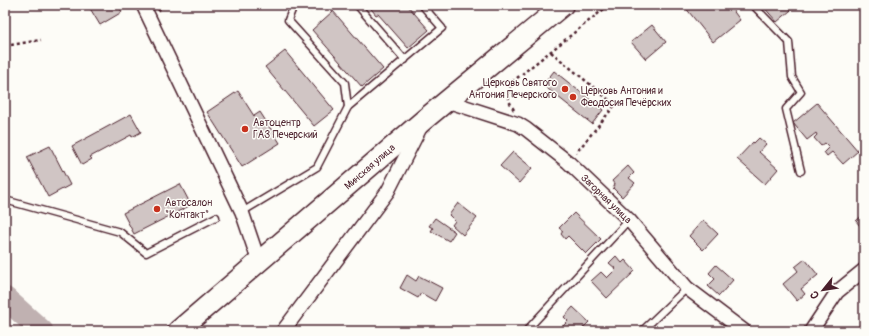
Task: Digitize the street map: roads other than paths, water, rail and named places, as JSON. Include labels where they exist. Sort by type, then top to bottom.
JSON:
[{"type":"main road","name":"Минская улица","points":[[178,331],[425,119],[563,5]]},
{"type":"street","points":[[142,5],[242,212],[259,262]]},
{"type":"street","name":"Загорная улица","points":[[447,101],[526,128],[568,162],[629,220],[687,288],[744,331]]},
{"type":"street","points":[[283,331],[388,191],[425,119]]},
{"type":"street","points":[[811,331],[837,292],[864,270]]},
{"type":"lane","points":[[294,5],[288,20],[345,83],[348,107]]},
{"type":"lane","points":[[357,5],[405,60]]},
{"type":"lane","points":[[242,212],[317,167],[348,107],[442,28],[422,5]]},
{"type":"lane","points":[[753,5],[789,42],[792,77],[801,92],[786,109],[801,170]]},
{"type":"lane","points":[[5,200],[120,232],[146,252],[216,217]]},
{"type":"lane","points":[[526,331],[629,220]]},
{"type":"lane","points":[[642,331],[687,288]]},
{"type":"waterway","points":[[5,298],[42,331]]},
{"type":"place","name":"Церковь Святого Антония Печерского","points":[[565,89]]},
{"type":"place","name":"Церковь Антония и Феодосия Печёрских","points":[[573,97]]},
{"type":"place","name":"Автоцентр ГАЗ Печерский","points":[[245,129]]},
{"type":"place","name":"Автосалон \"Контакт\"","points":[[157,209]]}]
